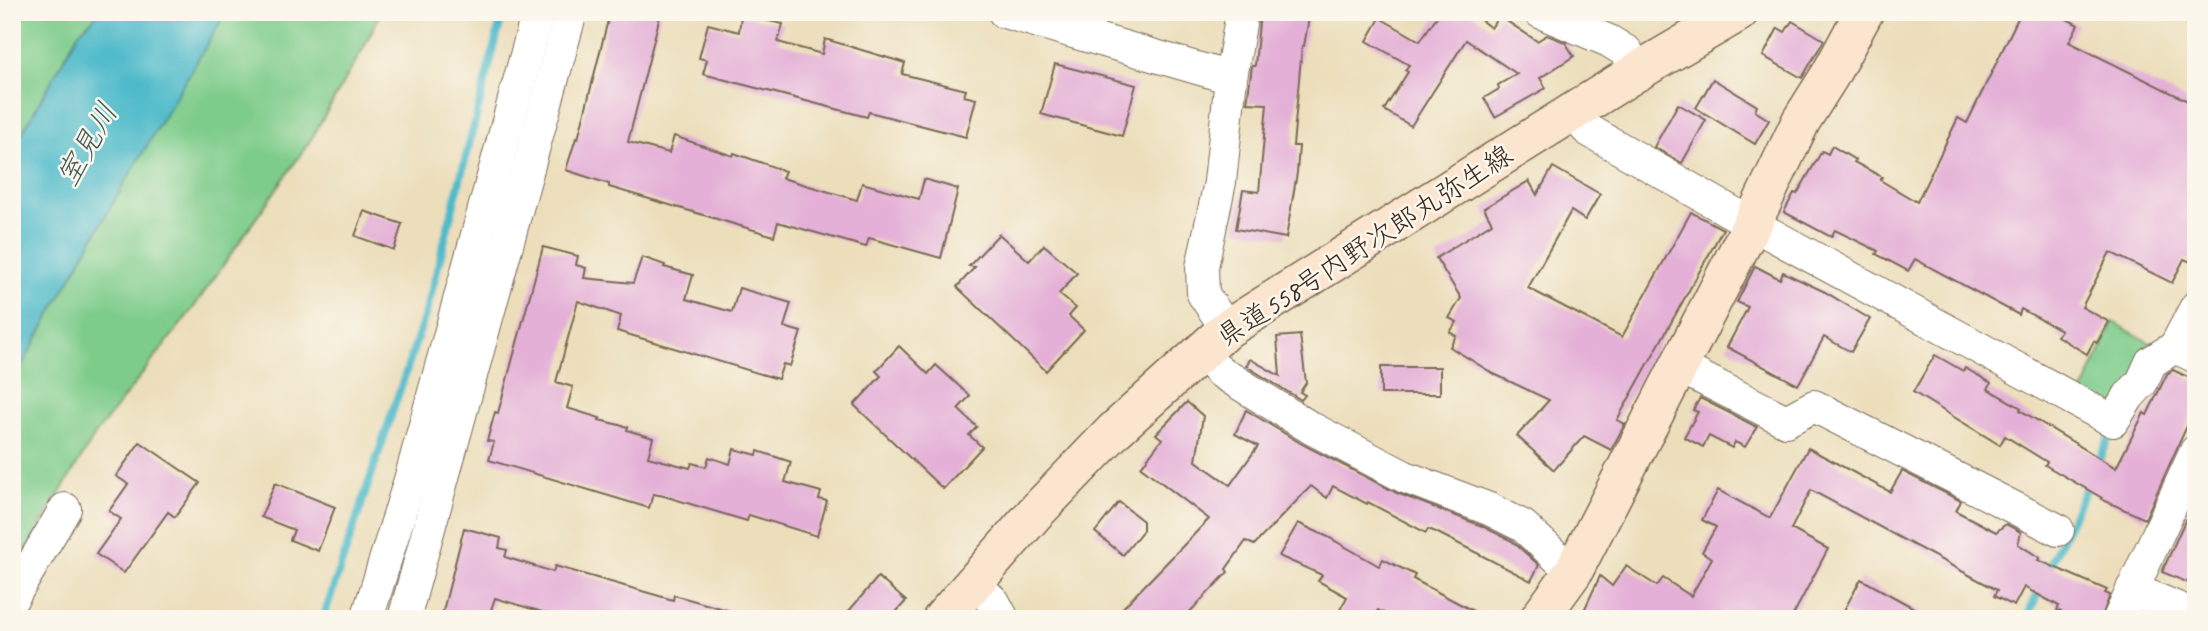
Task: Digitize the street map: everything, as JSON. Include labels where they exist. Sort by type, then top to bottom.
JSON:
[{"type":"main road","name":"県道558号内野次郎丸弥生線","points":[[942,619],[1035,513],[1115,430],[1213,341],[1572,113],[1739,12]]},
{"type":"main road","points":[[1539,619],[1573,572],[1752,224],[1801,121],[1864,12]]},
{"type":"street","points":[[367,619],[410,480],[538,12]]},
{"type":"street","points":[[404,619],[571,12]]},
{"type":"street","points":[[1004,12],[1231,79]]},
{"type":"street","points":[[1242,12],[1231,79],[1220,182],[1202,267],[1203,294],[1219,371],[1311,428],[1405,477],[1489,509],[1523,526],[1573,572]]},
{"type":"street","points":[[1549,14],[1627,52],[1636,73]]},
{"type":"street","points":[[1572,113],[1588,130],[1752,224],[2113,421],[2129,396],[2172,355],[2196,307]]},
{"type":"street","points":[[1678,366],[1786,421],[1814,406],[2058,530]]},
{"type":"street","points":[[2119,619],[2196,451]]},
{"type":"street","points":[[12,599],[65,509]]},
{"type":"street","points":[[973,583],[994,602],[1003,619]]},
{"type":"street","points":[[2132,589],[2196,615]]},
{"type":"green space","points":[[26,12],[120,12],[12,180],[12,38]]},
{"type":"green space","points":[[212,12],[381,12],[310,141],[194,307],[95,435],[12,572],[12,358]]},
{"type":"green space","points":[[2113,322],[2156,346],[2114,410],[2082,393]]},
{"type":"water","name":"室見川","points":[[100,12],[226,12],[117,196],[12,383],[12,151],[79,32]]},
{"type":"building","points":[[610,12],[661,12],[628,142],[669,153],[674,136],[785,171],[782,178],[857,200],[862,183],[919,199],[924,179],[958,189],[941,258],[869,238],[866,247],[778,222],[774,236],[609,187],[609,184],[566,170],[576,138],[578,139]]},
{"type":"building","points":[[1260,12],[1310,12],[1302,46],[1293,146],[1299,146],[1297,173],[1286,238],[1236,229],[1243,190],[1259,192],[1267,104],[1247,103],[1252,66],[1255,66]]},
{"type":"building","points":[[1440,12],[1470,12],[1491,28],[1499,16],[1537,41],[1547,35],[1565,42],[1574,56],[1540,78],[1546,88],[1495,117],[1484,98],[1499,89],[1498,85],[1517,74],[1466,40],[1411,126],[1384,110],[1408,72],[1405,70],[1409,65],[1367,41],[1380,18],[1420,41]]},
{"type":"building","points":[[2021,12],[2054,12],[2078,25],[2069,42],[2196,105],[2196,264],[2184,259],[2172,283],[2110,252],[2082,307],[2109,322],[2087,354],[2057,336],[2061,330],[2021,309],[2019,315],[1915,259],[1908,271],[1876,254],[1878,251],[1835,230],[1831,237],[1784,212],[1822,151],[1828,154],[1832,146],[1917,202],[1958,118],[1967,123]]},
{"type":"building","points":[[741,15],[783,24],[778,42],[822,54],[825,39],[905,63],[902,74],[966,90],[964,96],[976,99],[966,137],[869,112],[867,117],[703,74],[707,60],[699,58],[708,24],[739,32]]},
{"type":"building","points":[[1792,21],[1824,40],[1802,78],[1763,56],[1778,28],[1785,32]]},
{"type":"building","points":[[1055,64],[1136,85],[1122,136],[1041,114]]},
{"type":"building","points":[[1713,79],[1757,106],[1755,111],[1769,120],[1755,144],[1696,108]]},
{"type":"building","points":[[1678,104],[1706,120],[1682,163],[1654,147]]},
{"type":"building","points":[[1553,167],[1600,194],[1585,220],[1571,211],[1528,288],[1622,337],[1691,212],[1723,229],[1617,420],[1625,424],[1611,450],[1584,436],[1554,470],[1517,436],[1549,400],[1494,374],[1450,347],[1456,336],[1450,332],[1457,322],[1449,318],[1461,298],[1436,258],[1492,223],[1484,208],[1529,181],[1537,195]]},
{"type":"building","points":[[364,211],[402,224],[394,250],[355,236]]},
{"type":"building","points":[[999,234],[1029,261],[1044,245],[1077,273],[1059,294],[1076,308],[1069,316],[1084,330],[1046,371],[957,287],[975,267],[969,266]]},
{"type":"building","points":[[543,247],[578,256],[576,265],[586,268],[584,278],[633,283],[642,257],[665,265],[664,267],[693,275],[686,299],[732,312],[739,288],[791,303],[784,327],[801,332],[790,366],[783,364],[778,379],[617,331],[621,316],[578,301],[556,382],[573,387],[567,408],[628,427],[627,430],[653,438],[648,457],[690,468],[692,463],[706,467],[709,457],[730,464],[734,449],[757,455],[758,451],[791,462],[785,482],[821,492],[819,499],[827,501],[817,536],[749,515],[747,521],[653,494],[649,508],[489,460],[494,442],[487,441],[495,412],[498,413]]},
{"type":"building","points":[[1755,266],[1780,279],[1783,272],[1825,292],[1870,319],[1851,352],[1824,337],[1798,385],[1727,347],[1748,307],[1737,302]]},
{"type":"building","points":[[1300,335],[1306,383],[1300,392],[1305,395],[1301,400],[1246,366],[1250,359],[1280,376],[1277,337]]},
{"type":"building","points":[[899,346],[928,374],[936,365],[970,396],[958,409],[977,427],[969,435],[982,447],[943,489],[854,405],[881,376],[876,371]]},
{"type":"building","points":[[1935,355],[1991,383],[1988,389],[2116,468],[2167,374],[2173,370],[2196,381],[2196,406],[2145,519],[2101,499],[2045,465],[2047,462],[2005,436],[2000,445],[1913,392]]},
{"type":"building","points":[[1381,367],[1440,367],[1440,394],[1381,394]]},
{"type":"building","points":[[1700,398],[1757,427],[1745,447],[1735,442],[1732,448],[1709,436],[1703,447],[1684,437],[1698,412],[1693,410]]},
{"type":"building","points":[[1187,402],[1203,416],[1196,461],[1230,485],[1258,446],[1235,434],[1246,410],[1302,444],[1397,493],[1482,526],[1512,541],[1539,565],[1531,581],[1436,532],[1428,529],[1426,533],[1333,486],[1327,498],[1311,486],[1254,545],[1246,541],[1226,569],[1228,572],[1183,619],[1112,619],[1209,519],[1141,467],[1162,439],[1156,434]]},
{"type":"building","points":[[140,442],[200,483],[175,517],[168,512],[124,573],[96,554],[121,519],[109,511],[128,484],[116,476]]},
{"type":"building","points":[[1808,448],[1890,492],[1902,471],[1961,501],[1956,511],[1996,532],[2006,524],[2021,532],[2018,544],[2040,558],[2038,560],[2107,590],[2105,593],[2110,595],[2101,619],[2074,619],[2057,610],[2059,606],[2024,587],[2014,606],[1994,596],[1997,590],[1811,490],[1791,529],[1828,549],[1791,619],[1580,619],[1600,576],[1612,586],[1626,566],[1657,586],[1663,578],[1691,596],[1712,558],[1702,552],[1716,527],[1702,520],[1718,490],[1770,518]]},
{"type":"building","points":[[275,483],[335,507],[318,551],[290,540],[294,530],[261,517]]},
{"type":"building","points":[[2196,496],[2196,586],[2162,572]]},
{"type":"building","points":[[1119,502],[1143,521],[1143,530],[1123,555],[1095,532]]},
{"type":"building","points":[[1298,523],[1379,566],[1383,559],[1415,575],[1413,579],[1488,619],[1395,619],[1378,610],[1371,619],[1335,619],[1347,597],[1318,581],[1322,575],[1279,556]]},
{"type":"building","points":[[464,528],[501,538],[499,548],[507,550],[505,557],[553,572],[555,566],[673,600],[674,595],[734,612],[733,619],[566,619],[495,598],[488,619],[441,619]]},
{"type":"building","points":[[878,577],[906,601],[890,619],[842,619]]},
{"type":"building","points":[[1861,579],[1934,619],[1856,619],[1843,612]]},
{"type":"waterway","points":[[323,619],[427,309],[503,12]]},
{"type":"waterway","points":[[2187,302],[2196,286]]},
{"type":"waterway","points":[[2096,467],[2109,438],[2116,430]]},
{"type":"waterway","points":[[2047,572],[2090,479]]},
{"type":"waterway","points":[[2026,619],[2041,587]]}]
